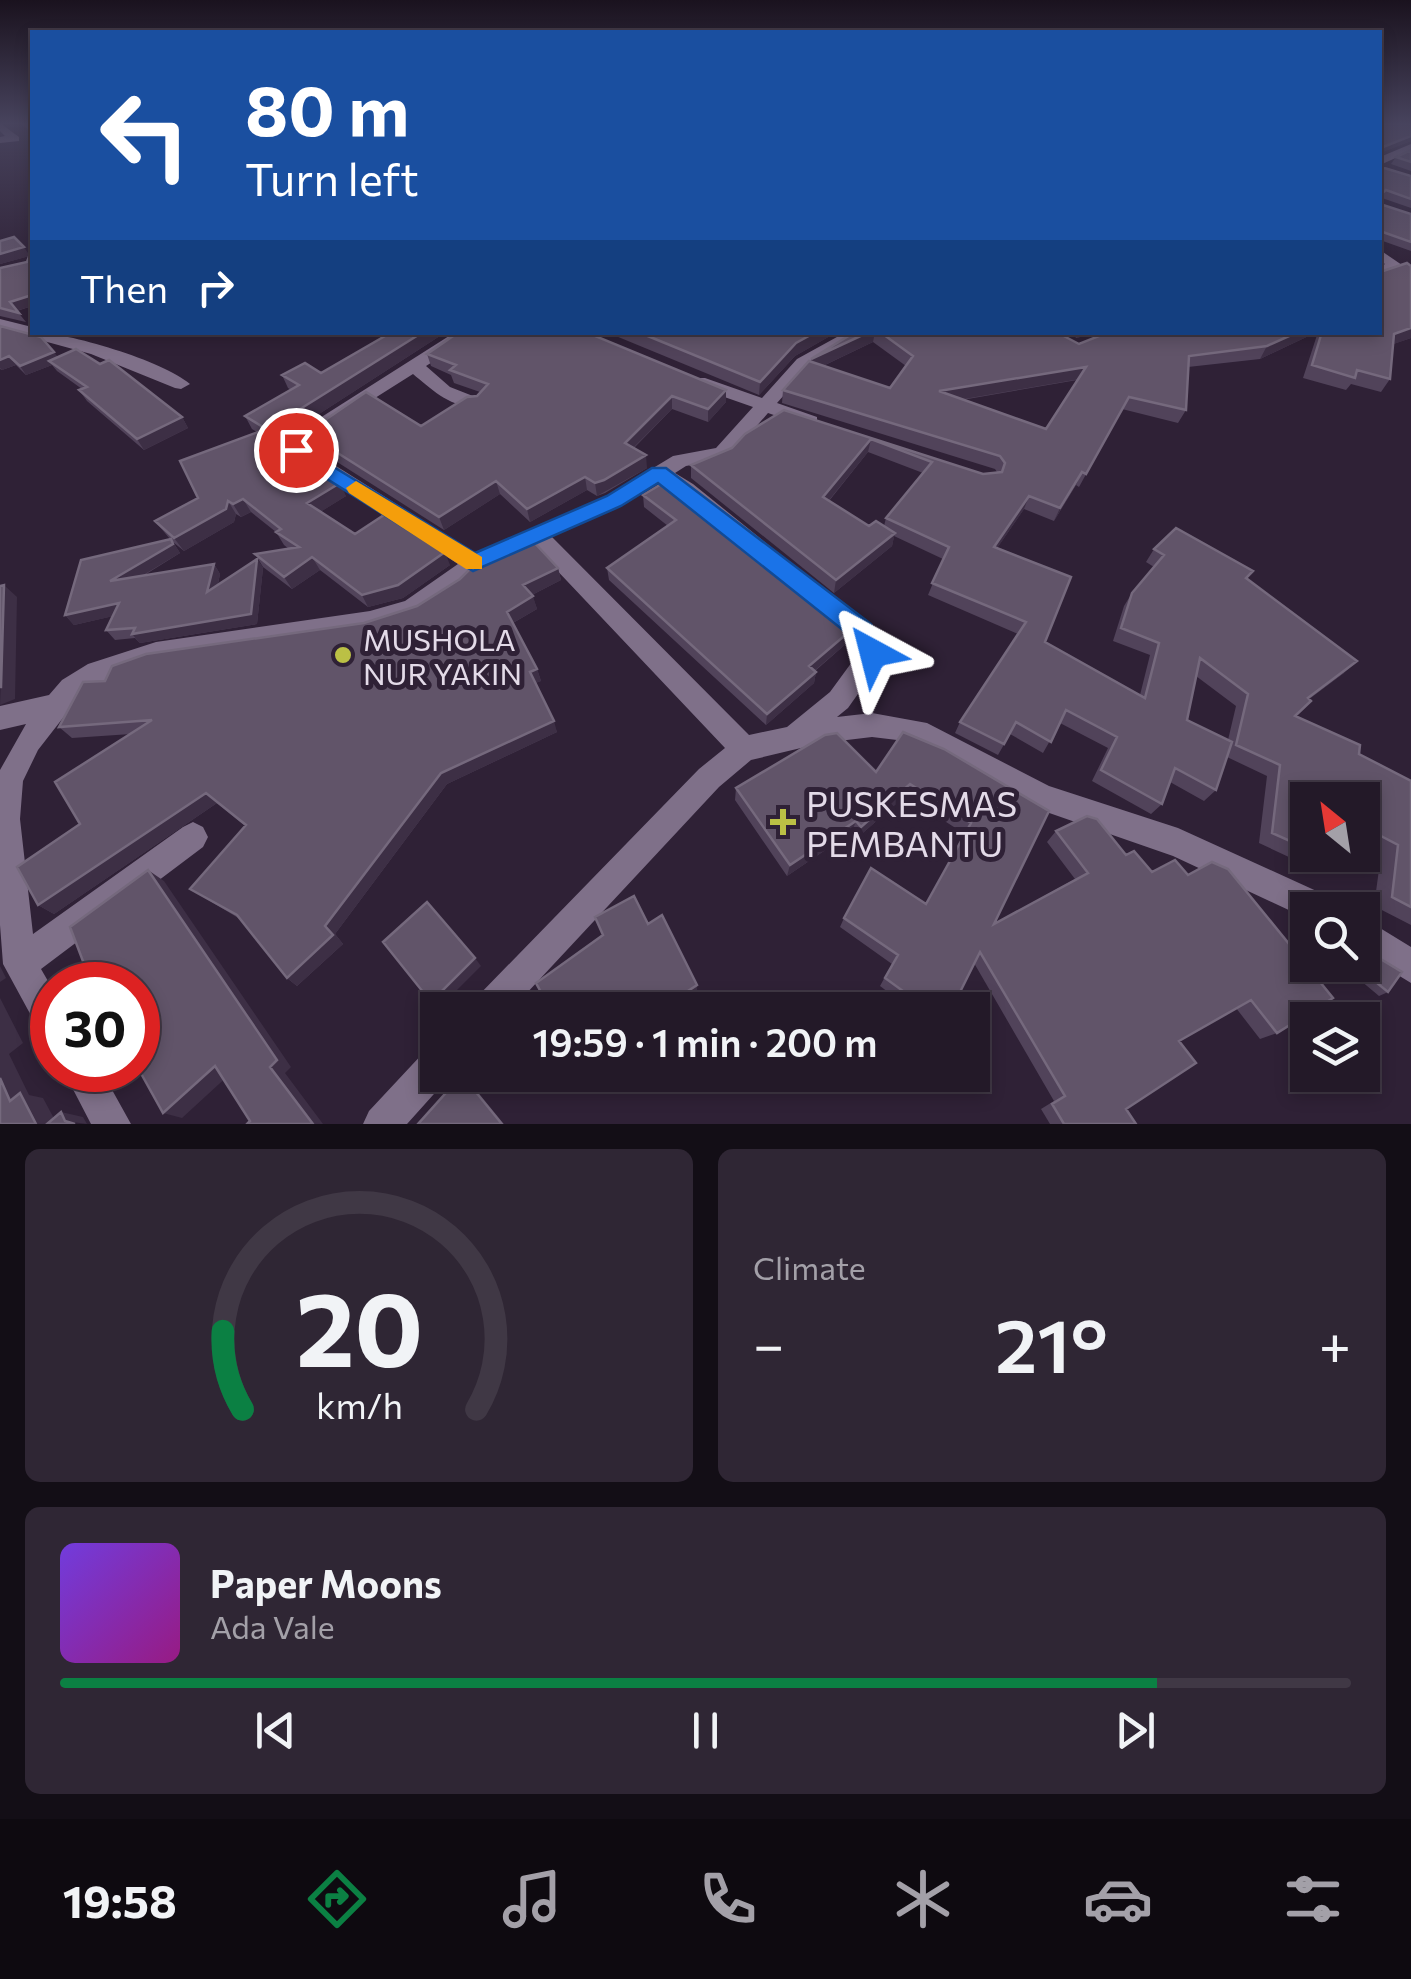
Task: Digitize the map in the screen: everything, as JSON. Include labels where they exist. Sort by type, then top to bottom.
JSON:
[{"type":"street","points":[[1382,255],[1395,265],[1382,272]]},
{"type":"street","points":[[0,324],[30,331]]},
{"type":"street","points":[[45,335],[98,350],[180,384]]},
{"type":"street","points":[[30,982],[20,964],[6,820],[9,781],[28,741],[53,706],[97,672],[156,652],[370,621],[413,608],[454,582],[473,563],[614,501],[680,461],[722,453],[810,358],[854,335]]},
{"type":"street","points":[[458,338],[311,430],[296,441],[296,450],[473,563]]},
{"type":"street","points":[[414,366],[444,391],[472,402]]},
{"type":"street","points":[[685,376],[763,406],[837,428]]},
{"type":"street","points":[[659,473],[715,512],[871,642],[873,653],[840,700],[794,737]]},
{"type":"street","points":[[536,535],[744,749]]},
{"type":"street","points":[[0,718],[53,706]]},
{"type":"street","points":[[505,992],[709,778],[744,749],[872,726],[927,735],[1042,797],[1178,843],[1290,895]]},
{"type":"street","points":[[20,964],[193,837]]},
{"type":"street","points":[[1380,945],[1411,966]]},
{"type":"street","points":[[382,1124],[420,1083]]},
{"type":"street","points":[[94,1092],[112,1124]]},
{"type":"building","points":[[1382,175],[1411,176],[1411,199],[1386,190],[1382,193]]},
{"type":"building","points":[[1382,200],[1383,205],[1411,214],[1411,242],[1382,232]]},
{"type":"building","points":[[14,237],[24,247],[0,254],[0,241]]},
{"type":"building","points":[[30,254],[30,296],[10,302],[19,313],[0,308],[0,268],[27,262]]},
{"type":"building","points":[[1407,263],[1411,266],[1411,328],[1394,334],[1390,379],[1357,370],[1355,378],[1312,365],[1321,335],[1382,335],[1382,271]]},
{"type":"building","points":[[0,326],[41,337],[54,352],[20,366],[9,356],[0,360]]},
{"type":"building","points":[[387,335],[418,335],[281,421],[276,436],[280,444],[340,483],[307,503],[355,534],[387,513],[445,552],[398,585],[362,595],[312,557],[284,577],[255,554],[299,547],[276,532],[281,529],[243,499],[233,504],[228,501],[226,509],[174,538],[155,521],[198,498],[180,461],[266,429],[245,416],[299,385],[282,375],[305,363],[321,373]]},
{"type":"building","points":[[455,335],[595,335],[726,390],[708,409],[672,396],[625,443],[646,455],[604,480],[595,483],[585,477],[527,509],[496,481],[439,517],[306,433],[366,392],[421,426],[467,397],[477,396],[488,384],[450,370],[456,365],[427,354]]},
{"type":"building","points":[[645,335],[811,335],[796,343],[760,382]]},
{"type":"building","points":[[850,335],[863,335],[811,359]]},
{"type":"building","points":[[884,335],[1062,335],[1079,344],[1102,335],[1291,335],[1267,346],[1189,356],[1186,410],[1129,397],[1086,474],[1082,472],[1060,508],[1029,496],[994,547],[1071,577],[1045,642],[1145,698],[1159,643],[1121,628],[1132,593],[1164,555],[1154,549],[1176,528],[1253,571],[1246,578],[1357,661],[1308,698],[1311,701],[1295,716],[1360,745],[1359,754],[1411,781],[1411,907],[1392,897],[1398,845],[1380,836],[1380,782],[1290,782],[1290,841],[1272,833],[1280,765],[1236,745],[1248,694],[1200,658],[1187,720],[1232,742],[1216,790],[1175,768],[1162,804],[1101,770],[1117,737],[1066,710],[1051,742],[1016,722],[1004,744],[960,722],[1026,622],[932,583],[949,547],[886,518],[932,462],[871,439],[823,497],[869,526],[876,521],[895,533],[836,580],[691,465],[732,448],[745,434],[784,410],[983,474],[1002,472],[1005,463],[1000,456],[783,390],[809,361],[890,388],[913,356]],"holes":[[[1086,367],[1046,429],[939,391]]]},
{"type":"building","points":[[76,349],[100,364],[109,360],[182,417],[137,439],[79,390],[87,387],[49,361]]},
{"type":"building","points":[[668,480],[850,631],[809,666],[816,672],[767,714],[607,568],[676,520],[643,495]]},
{"type":"building","points":[[530,538],[558,568],[523,585],[533,596],[507,612],[537,669],[530,672],[554,721],[441,773],[325,926],[333,935],[287,978],[237,915],[190,889],[246,825],[206,793],[38,905],[17,867],[80,824],[55,782],[152,720],[59,727],[83,682],[105,681],[112,666],[146,654],[364,623],[417,606],[460,579],[479,560]]},
{"type":"building","points":[[171,539],[173,544],[110,581],[214,564],[207,592],[257,559],[251,614],[132,634],[135,628],[106,630],[119,603],[65,615],[81,560]]},
{"type":"building","points":[[4,585],[1,687],[0,687],[0,586]]},
{"type":"building","points":[[903,732],[944,749],[1049,811],[994,924],[1088,873],[1056,831],[1087,816],[1097,819],[1126,855],[1134,851],[1152,872],[1175,860],[1188,875],[1212,862],[1228,869],[1290,945],[1290,982],[1320,982],[1333,998],[1327,1002],[1290,1002],[1290,1025],[1277,1033],[1251,1000],[1179,1041],[1196,1063],[1126,1109],[1136,1124],[1064,1124],[1052,1104],[1065,1096],[980,952],[960,992],[904,992],[885,978],[898,955],[844,918],[871,868],[926,904],[971,823],[910,784],[861,827],[856,821],[790,865],[736,788],[825,735],[837,733],[876,772]]},
{"type":"building","points":[[148,870],[277,1060],[270,1067],[313,1124],[247,1124],[250,1121],[215,1066],[163,1113],[151,1092],[160,1092],[160,962],[83,962],[70,927]]},
{"type":"building","points":[[634,896],[648,924],[662,915],[697,985],[686,992],[541,992],[536,983],[603,935],[595,917]]},
{"type":"building","points":[[427,902],[475,958],[441,992],[423,992],[383,942]]},
{"type":"building","points":[[1380,959],[1402,972],[1388,992],[1376,982],[1380,982]]},
{"type":"building","points":[[0,1078],[10,1101],[20,1093],[36,1124],[0,1124]]},
{"type":"building","points":[[447,1092],[476,1092],[502,1124],[418,1124]]},
{"type":"building","points":[[61,1112],[65,1121],[75,1124],[47,1124]]},
{"type":"slow traffic","points":[[356,488],[474,563]]},
{"type":"place","name":"MUSHOLA NUR YAKIN","points":[[343,655]]},
{"type":"place","name":"PUSKESMAS PEMBANTU","points":[[783,822]]},
{"type":"route","points":[[296,450],[473,563],[614,501],[659,473],[686,489],[862,631],[871,642],[873,653]]}]
